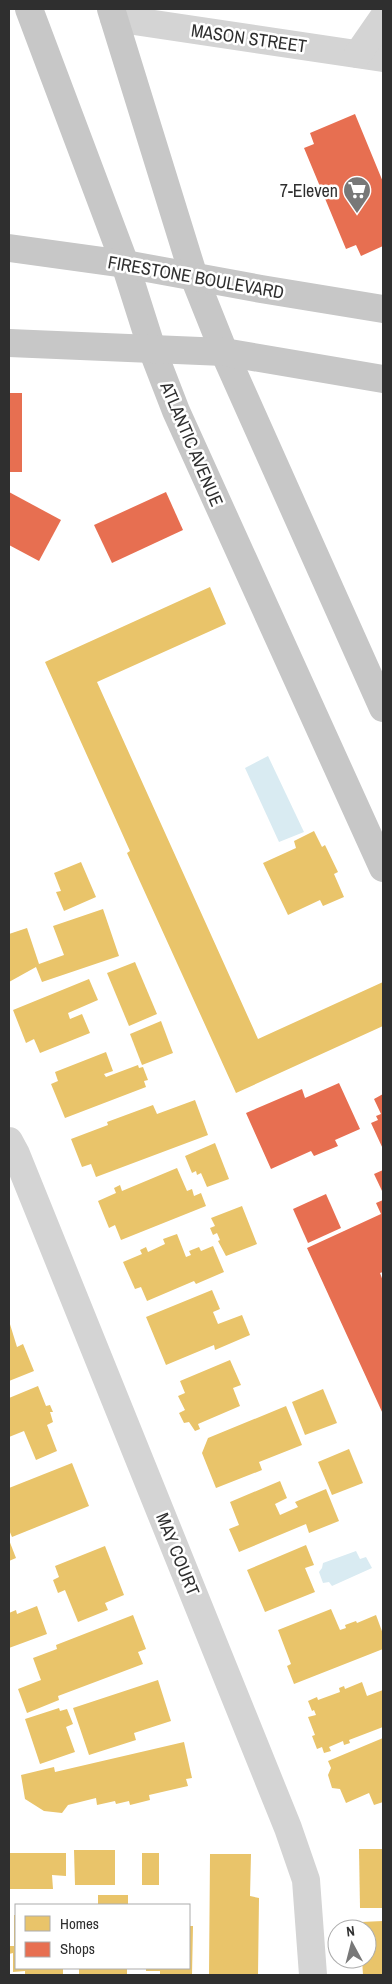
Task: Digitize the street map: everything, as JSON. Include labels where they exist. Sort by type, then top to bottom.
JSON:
[{"type":"main road","name":"ATLANTIC AVENUE","points":[[28,9],[125,264],[152,348],[180,422],[383,868]]},
{"type":"main road","points":[[113,14],[194,277],[224,352],[383,708]]},
{"type":"main road","name":"FIRESTONE BOULEVARD","points":[[9,248],[125,264],[383,309]]},
{"type":"main road","points":[[9,344],[224,352],[383,379]]},
{"type":"street","name":"MASON STREET","points":[[113,14],[370,56]]},
{"type":"street","points":[[370,56],[383,18]]},
{"type":"street","name":"MAY COURT","points":[[9,1141],[16,1154],[288,1828],[306,1880],[313,1975]]},
{"type":"shaded area","points":[[268,756],[304,832],[279,842],[245,768]]},
{"type":"shaded area","points":[[356,1551],[360,1559],[366,1557],[372,1568],[332,1586],[329,1582],[323,1583],[319,1572],[323,1563]]},
{"type":"building: Homes","points":[[210,587],[226,624],[97,682],[258,1039],[383,982],[383,1026],[236,1093],[127,853],[130,851],[45,662]]},
{"type":"building: Homes","points":[[314,831],[322,847],[325,845],[338,872],[334,874],[344,897],[323,906],[320,900],[288,915],[263,863],[296,848],[294,841]]},
{"type":"building: Homes","points":[[81,862],[96,897],[64,911],[56,892],[61,891],[54,873]]},
{"type":"building: Homes","points":[[103,909],[119,956],[42,982],[36,967],[9,982],[9,934],[27,928],[39,964],[64,955],[53,926]]},
{"type":"building: Homes","points":[[135,962],[157,1014],[129,1026],[107,973]]},
{"type":"building: Homes","points":[[89,979],[98,1000],[68,1013],[70,1019],[82,1014],[90,1033],[40,1053],[34,1039],[26,1043],[13,1010]]},
{"type":"building: Homes","points":[[161,1021],[173,1053],[142,1065],[130,1034]]},
{"type":"building: Homes","points":[[106,1052],[113,1071],[104,1074],[106,1077],[138,1065],[139,1068],[143,1067],[148,1080],[144,1081],[146,1087],[65,1118],[51,1084],[58,1081],[55,1072]]},
{"type":"building: Homes","points":[[195,1100],[208,1135],[96,1177],[91,1164],[82,1167],[71,1139],[108,1125],[107,1122],[153,1105],[157,1114]]},
{"type":"building: Homes","points":[[215,1143],[229,1179],[207,1187],[201,1173],[197,1175],[196,1171],[192,1173],[185,1156]]},
{"type":"building: Homes","points":[[177,1168],[187,1191],[192,1189],[194,1196],[201,1193],[206,1206],[121,1240],[115,1225],[109,1228],[98,1201],[116,1193],[114,1188],[120,1185],[122,1191]]},
{"type":"building: Homes","points":[[242,1206],[257,1244],[226,1256],[218,1241],[220,1240],[217,1233],[213,1235],[210,1228],[215,1226],[211,1218]]},
{"type":"building: Homes","points":[[177,1234],[186,1257],[191,1255],[189,1251],[199,1247],[201,1251],[213,1246],[224,1272],[196,1284],[194,1281],[147,1301],[141,1287],[135,1289],[123,1262],[142,1254],[140,1250],[146,1247],[148,1252],[165,1244],[163,1239]]},
{"type":"building: Homes","points":[[212,1290],[220,1309],[213,1312],[218,1324],[242,1315],[250,1335],[215,1350],[214,1345],[166,1365],[146,1317]]},
{"type":"building: Homes","points":[[9,1321],[17,1347],[23,1344],[34,1371],[9,1381]]},
{"type":"building: Homes","points":[[230,1360],[241,1385],[233,1388],[240,1406],[198,1424],[200,1429],[195,1431],[189,1422],[184,1423],[179,1413],[185,1410],[178,1396],[185,1393],[180,1381]]},
{"type":"building: Homes","points":[[38,1386],[46,1406],[50,1405],[53,1412],[50,1412],[53,1422],[47,1425],[57,1451],[36,1460],[24,1431],[9,1437],[9,1398]]},
{"type":"building: Homes","points":[[323,1389],[337,1423],[305,1435],[292,1402]]},
{"type":"building: Homes","points":[[286,1406],[302,1445],[259,1462],[262,1470],[216,1488],[202,1453],[208,1438]]},
{"type":"building: Homes","points":[[349,1449],[363,1483],[332,1495],[318,1462]]},
{"type":"building: Homes","points":[[72,1463],[89,1506],[12,1537],[9,1530],[9,1488]]},
{"type":"building: Homes","points":[[280,1481],[287,1498],[275,1504],[280,1515],[298,1507],[295,1502],[326,1489],[339,1521],[309,1533],[306,1524],[239,1552],[229,1529],[239,1525],[230,1502]]},
{"type":"building: Homes","points":[[9,1540],[16,1558],[9,1561]]},
{"type":"building: Homes","points":[[306,1545],[314,1565],[305,1568],[315,1592],[265,1612],[247,1570]]},
{"type":"building: Homes","points":[[105,1546],[124,1595],[105,1603],[108,1610],[78,1622],[65,1590],[58,1593],[53,1580],[59,1577],[55,1566]]},
{"type":"building: Homes","points":[[37,1606],[47,1634],[9,1648],[9,1613],[16,1610],[17,1614]]},
{"type":"building: Homes","points":[[331,1609],[340,1630],[346,1628],[345,1625],[356,1621],[357,1623],[376,1615],[383,1634],[383,1649],[294,1684],[287,1666],[291,1664],[278,1630]]},
{"type":"building: Homes","points":[[133,1615],[146,1649],[138,1652],[143,1664],[58,1696],[59,1700],[27,1713],[18,1689],[41,1680],[33,1658],[57,1649],[56,1645]]},
{"type":"building: Homes","points":[[158,1680],[171,1721],[134,1733],[136,1740],[89,1755],[73,1708]]},
{"type":"building: Homes","points":[[362,1682],[367,1696],[383,1690],[383,1727],[349,1740],[350,1743],[344,1745],[343,1741],[329,1747],[331,1751],[324,1753],[322,1747],[317,1749],[312,1736],[315,1735],[308,1717],[316,1715],[308,1701],[317,1697],[318,1700],[340,1692],[339,1688],[344,1686],[345,1689]]},
{"type":"building: Homes","points":[[59,1708],[60,1711],[67,1709],[73,1724],[66,1727],[75,1752],[40,1764],[25,1719]]},
{"type":"building: Homes","points":[[383,1738],[383,1802],[374,1805],[369,1793],[346,1803],[340,1789],[332,1788],[328,1775],[331,1768],[328,1761]]},
{"type":"building: Homes","points":[[184,1742],[192,1778],[186,1779],[188,1786],[149,1795],[150,1800],[130,1805],[129,1801],[116,1804],[115,1801],[97,1805],[96,1798],[68,1805],[62,1813],[44,1811],[25,1799],[21,1775],[54,1767],[55,1772]]},
{"type":"building: Homes","points":[[359,1849],[383,1849],[383,1908],[360,1908]]},
{"type":"building: Homes","points":[[74,1850],[115,1850],[115,1885],[75,1885]]},
{"type":"building: Homes","points":[[9,1853],[66,1853],[66,1876],[52,1875],[53,1889],[9,1889]]},
{"type":"building: Homes","points":[[142,1853],[159,1853],[159,1885],[142,1885]]},
{"type":"building: Homes","points":[[210,1854],[251,1854],[250,1896],[259,1898],[258,1975],[209,1975]]},
{"type":"building: Homes","points":[[98,1895],[128,1895],[128,1904],[98,1904]]},
{"type":"building: Homes","points":[[15,1915],[15,1969],[63,1969],[63,1975],[25,1975],[25,1971],[13,1972],[13,1953],[9,1954],[9,1946],[14,1946]]},
{"type":"building: Homes","points":[[377,1921],[383,1921],[383,1975],[363,1975],[363,1969],[377,1969]]},
{"type":"building: Homes","points":[[190,1926],[193,1926],[192,1975],[160,1975],[160,1971],[146,1971],[146,1969],[190,1969]]},
{"type":"building: Homes","points":[[79,1969],[127,1969],[127,1975],[79,1975]]},
{"type":"building: Shops","name":"7-Eleven","points":[[355,114],[383,182],[383,246],[361,256],[356,245],[346,249],[304,148],[314,144],[310,133]]},
{"type":"building: Shops","points":[[9,393],[22,393],[22,472],[9,472]]},
{"type":"building: Shops","points":[[9,492],[61,520],[39,561],[9,545]]},
{"type":"building: Shops","points":[[166,492],[183,530],[112,563],[94,525]]},
{"type":"building: Shops","points":[[339,1083],[360,1129],[335,1140],[338,1146],[314,1156],[311,1151],[271,1169],[246,1113],[302,1089],[305,1098]]},
{"type":"building: Shops","points":[[383,1094],[383,1149],[371,1123],[378,1120],[376,1116],[381,1114],[374,1099]]},
{"type":"building: Shops","points":[[383,1170],[383,1193],[374,1174]]},
{"type":"building: Shops","points":[[326,1194],[341,1228],[308,1243],[293,1209]]},
{"type":"building: Shops","points":[[383,1200],[383,1272],[380,1273],[383,1281],[383,1414],[307,1248],[381,1214],[376,1203]]},
{"type":"place","name":"7-Eleven","points":[[357,214]]}]
